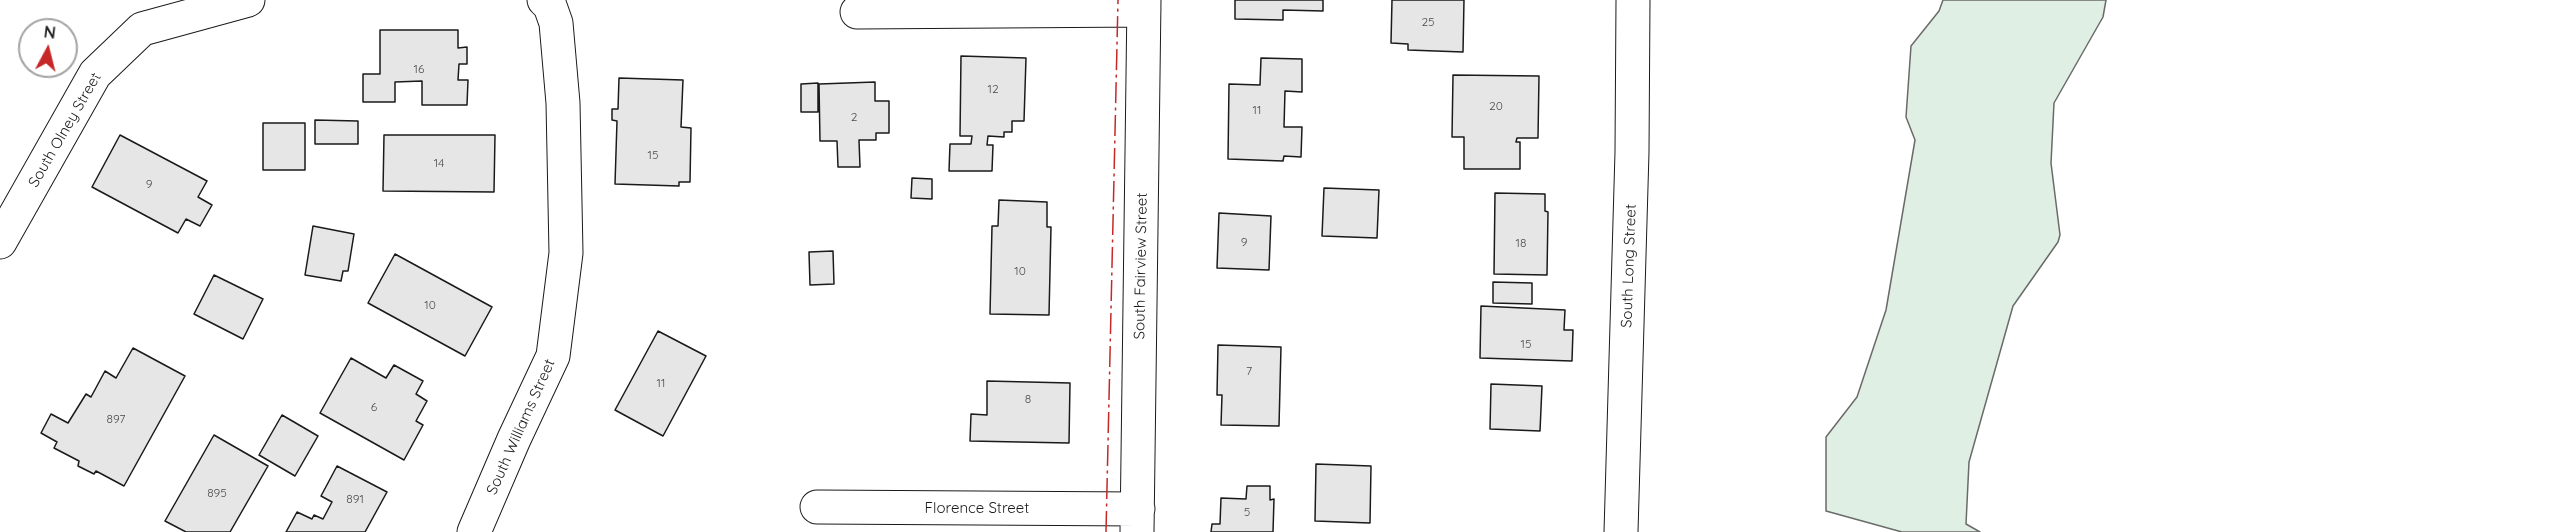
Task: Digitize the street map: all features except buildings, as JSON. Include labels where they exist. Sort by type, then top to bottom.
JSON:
[{"type":"street","name":"South Olney Street","points":[[0,242],[95,74],[114,54],[142,29],[248,0]]},
{"type":"street","name":"South Williams Street","points":[[474,532],[553,356],[566,253],[563,103],[556,23],[550,6],[544,0]]},
{"type":"street","name":"South Long Street","points":[[1621,532],[1632,153],[1633,0]]},
{"type":"street","points":[[857,12],[1144,5]]},
{"type":"street","name":"South Fairview Street","points":[[1137,521],[1144,5]]},
{"type":"street","name":"Florence Street","points":[[817,507],[1137,521]]},
{"type":"green space","points":[[1943,0],[2106,0],[2103,17],[2054,103],[2051,163],[2060,235],[2058,242],[2013,306],[1969,462],[1966,524],[1980,532],[1902,532],[1826,511],[1826,437],[1857,397],[1886,310],[1915,140],[1906,117],[1911,46],[1939,11]]},
{"type":"power","points":[[1106,532],[1118,0]]}]
